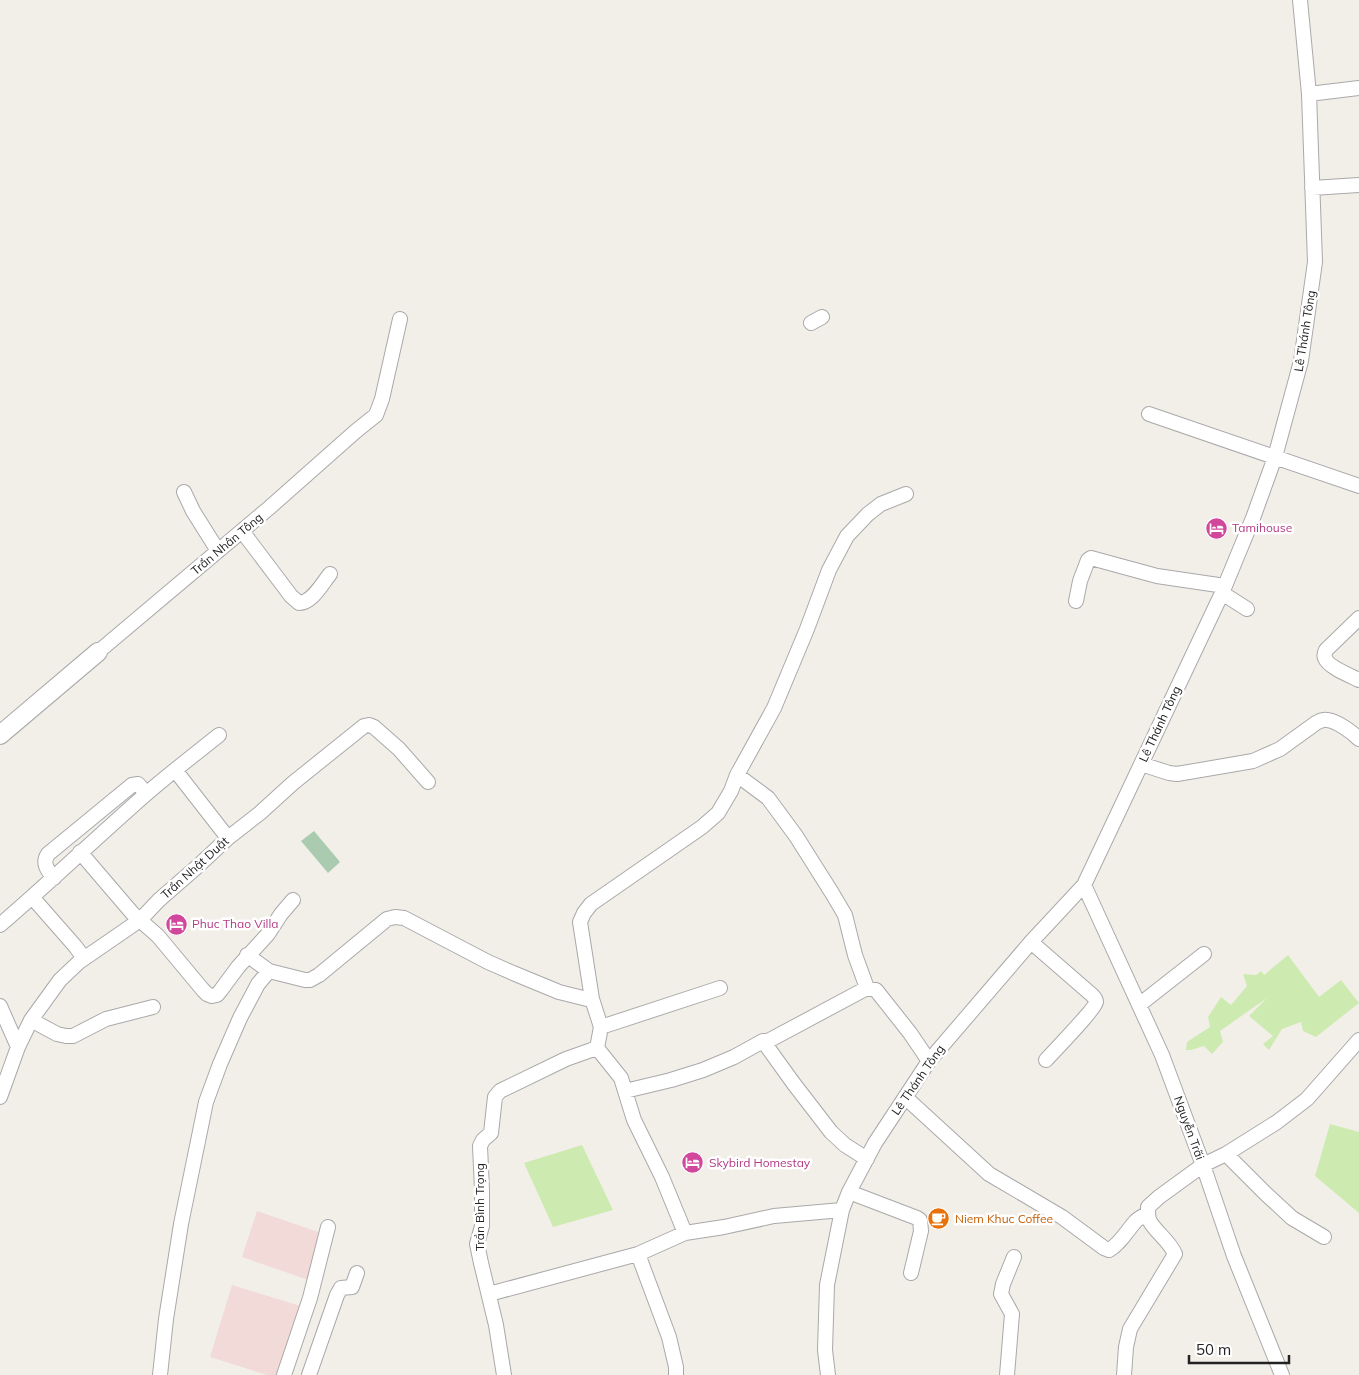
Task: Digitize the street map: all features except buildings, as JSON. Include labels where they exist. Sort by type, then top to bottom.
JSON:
[{"type":"street","name":"Lê Thánh Tông","points":[[828,1375],[826,1286],[842,1210],[849,1192],[875,1143],[929,1061],[1031,942],[1084,885],[1224,590],[1275,457],[1301,362],[1315,262],[1309,94],[1300,0]]},
{"type":"street","points":[[1309,94],[1359,88]]},
{"type":"street","points":[[1312,188],[1359,185]]},
{"type":"street","name":"Trần Nhân Tông","points":[[0,735],[218,552],[376,414],[382,400],[400,318]]},
{"type":"street","points":[[1149,414],[1359,486]]},
{"type":"street","points":[[184,492],[193,512],[218,552]]},
{"type":"street","points":[[685,1233],[662,1177],[634,1120],[620,1078],[597,1048],[601,1027],[592,999],[580,922],[591,904],[702,827],[718,813],[774,708],[829,570],[847,536],[868,514],[882,504],[906,494]]},
{"type":"street","points":[[242,531],[291,596],[299,603],[308,600],[330,574]]},
{"type":"street","points":[[1076,601],[1080,581],[1088,560],[1091,558],[1157,576],[1224,590],[1247,609]]},
{"type":"street","points":[[1359,618],[1326,650],[1324,657],[1336,669],[1359,680]]},
{"type":"street","points":[[1141,764],[1177,774],[1254,761],[1280,749],[1322,720],[1329,720],[1349,730],[1359,739]]},
{"type":"street","name":"Trần Nhật Duật","points":[[0,1097],[18,1047],[31,1020],[60,980],[84,958],[140,920],[159,900],[228,838],[260,813],[292,783],[364,726],[374,727],[398,749],[428,782]]},
{"type":"street","points":[[0,925],[146,793],[219,735]]},
{"type":"street","points":[[175,770],[228,838]]},
{"type":"street","points":[[737,775],[768,798],[796,836],[832,893],[845,915],[855,955],[867,988]]},
{"type":"street","points":[[54,878],[46,868],[45,859],[48,854],[132,785],[138,784],[146,793]]},
{"type":"street","points":[[80,852],[126,906],[158,936],[203,990],[212,996],[221,990],[247,955],[268,934],[281,914],[294,900]]},
{"type":"street","name":"Nguyễn Trãi","points":[[1084,885],[1162,1055],[1203,1165],[1234,1256],[1282,1375]]},
{"type":"street","points":[[32,897],[84,958]]},
{"type":"street","points":[[247,955],[269,971],[310,980],[319,975],[387,919],[395,917],[404,918],[512,973],[559,992],[592,999]]},
{"type":"street","points":[[1031,942],[1092,995],[1096,1002],[1046,1060]]},
{"type":"street","points":[[1139,1005],[1204,954]]},
{"type":"street","points":[[160,1375],[166,1319],[181,1224],[206,1102],[240,1018],[258,984],[269,971]]},
{"type":"street","points":[[601,1027],[720,988]]},
{"type":"street","points":[[625,1091],[671,1080],[703,1070],[734,1057],[867,988],[876,990],[910,1032],[929,1061]]},
{"type":"street","points":[[0,1006],[18,1047]]},
{"type":"street","points":[[31,1020],[57,1034],[73,1036],[106,1019],[153,1007]]},
{"type":"street","points":[[1124,1375],[1126,1347],[1130,1329],[1174,1254],[1171,1245],[1148,1218],[1148,1207],[1203,1165],[1226,1154],[1277,1122],[1307,1099],[1359,1040]]},
{"type":"street","points":[[763,1041],[831,1132],[845,1145],[867,1159]]},
{"type":"street","name":"Trần Bình Trọng","points":[[504,1375],[496,1325],[477,1244],[482,1226],[479,1149],[481,1143],[492,1131],[496,1095],[505,1088],[566,1059],[597,1048]]},
{"type":"street","points":[[905,1097],[989,1174],[1062,1217],[1104,1248],[1112,1249],[1136,1221],[1148,1212]]},
{"type":"street","points":[[1226,1154],[1292,1218],[1324,1237]]},
{"type":"street","points":[[849,1192],[920,1220],[921,1231],[911,1272]]},
{"type":"street","points":[[489,1294],[638,1254],[685,1233],[774,1216],[842,1210]]},
{"type":"street","points":[[284,1375],[310,1298],[328,1227]]},
{"type":"street","points":[[638,1254],[669,1337],[676,1375]]},
{"type":"street","points":[[1008,1375],[1012,1314],[1001,1294],[1014,1257]]},
{"type":"street","points":[[309,1375],[337,1295],[342,1288],[352,1287],[357,1273]]},
{"type":"shaded area","points":[[257,1211],[333,1237],[317,1283],[242,1257]]},
{"type":"shaded area","points":[[232,1285],[310,1309],[290,1375],[267,1375],[210,1357]]},
{"type":"green space","points":[[314,831],[340,862],[328,873],[301,841]]},
{"type":"green space","points":[[1288,955],[1319,997],[1341,980],[1359,1003],[1316,1037],[1303,1031],[1301,1022],[1282,1029],[1269,1050],[1263,1044],[1273,1036],[1249,1016],[1267,998],[1220,1031],[1223,1042],[1212,1054],[1204,1046],[1186,1050],[1187,1042],[1210,1027],[1208,1017],[1221,997],[1231,1005],[1247,986],[1243,974],[1256,975],[1261,971],[1264,975]]},
{"type":"green space","points":[[1330,1124],[1359,1132],[1359,1213],[1315,1176]]},
{"type":"green space","points":[[582,1145],[613,1210],[553,1227],[524,1163]]},
{"type":"place","name":"Tamihouse","points":[[1216,528]]},
{"type":"place","name":"Phuc Thao Villa","points":[[176,924]]},
{"type":"place","name":"Skybird Homestay","points":[[693,1163]]},
{"type":"place","name":"Niem Khuc Coffee","points":[[939,1219]]}]
